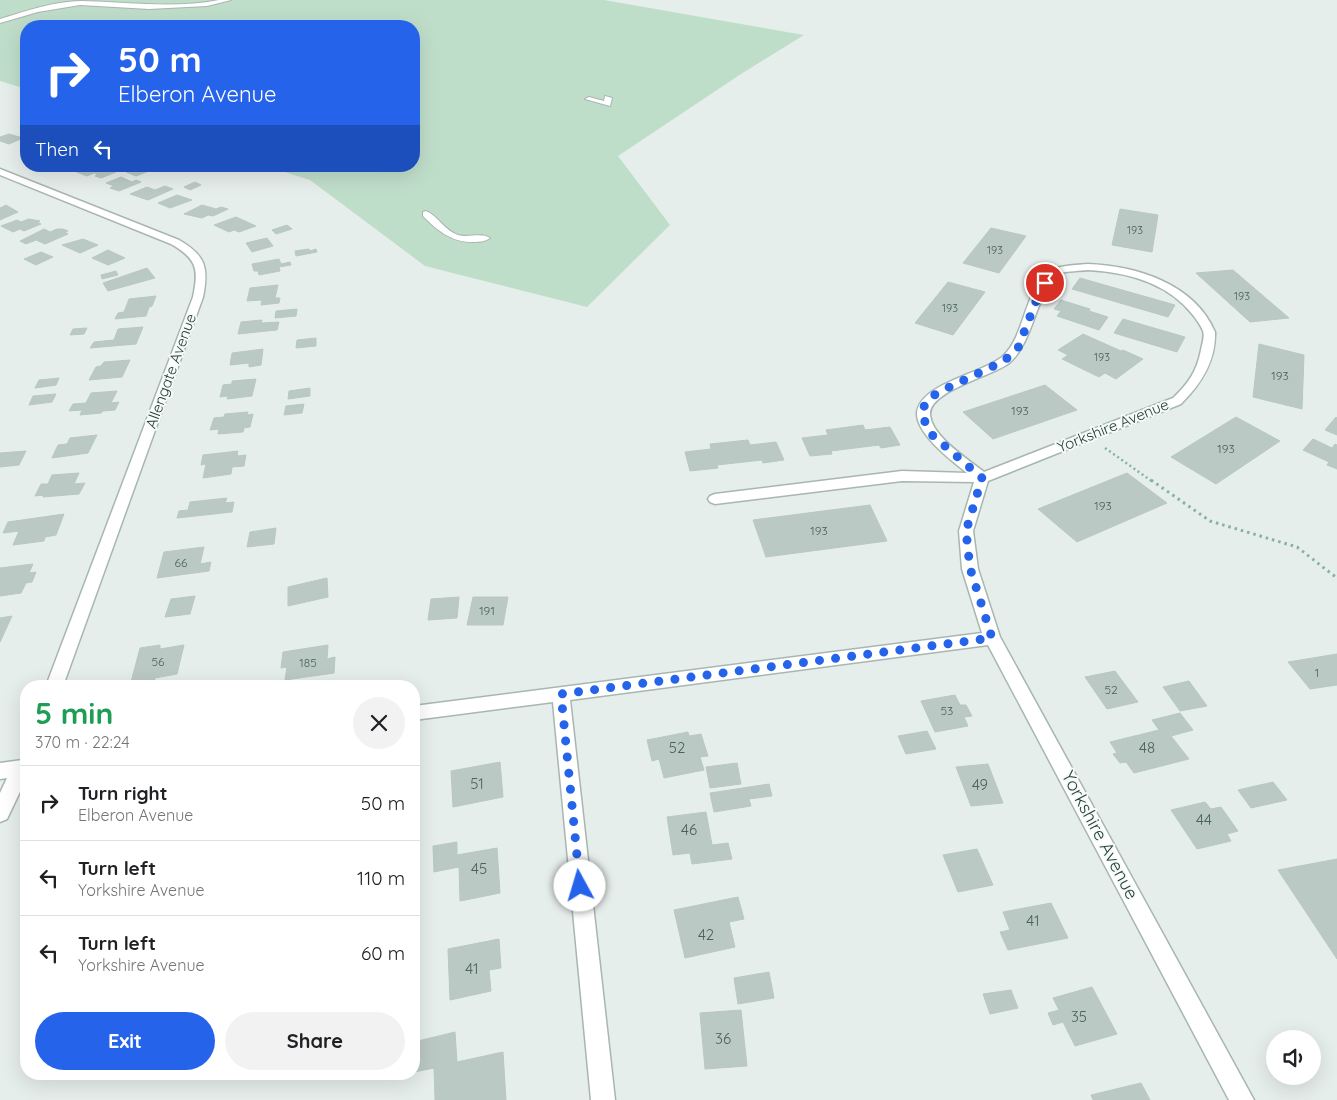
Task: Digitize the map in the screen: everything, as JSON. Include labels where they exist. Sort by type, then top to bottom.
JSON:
[{"type":"street","name":"Allengate Avenue","points":[[0,172],[175,242],[193,254],[200,263],[202,272],[195,306],[57,680]]},
{"type":"street","name":"Yorkshire Avenue","points":[[1082,266],[1118,269],[1154,281],[1184,297],[1199,314],[1210,332],[1204,368],[1193,385],[1177,401],[982,478],[931,434],[922,411],[927,400],[939,392],[1004,361],[1018,348],[1038,296],[1045,283],[1056,271],[1082,266]]},
{"type":"street","points":[[715,499],[902,476],[982,478]]},
{"type":"street","name":"Yorkshire Avenue","points":[[982,478],[966,531],[970,568],[992,638],[1242,1100]]},
{"type":"street","points":[[420,712],[992,638]]},
{"type":"street","points":[[561,694],[603,1100]]},
{"type":"street","points":[[0,771],[20,765]]},
{"type":"street","points":[[0,813],[20,774]]},
{"type":"lane","points":[[0,21],[37,10],[80,3],[149,7],[207,4],[228,0]]},
{"type":"lane","points":[[589,99],[607,104],[608,98]]},
{"type":"lane","points":[[426,214],[452,238],[463,240],[486,238]]},
{"type":"path","points":[[1088,436],[1210,520],[1297,547],[1337,578]]},
{"type":"green space","points":[[0,0],[604,0],[804,35],[741,74],[618,156],[670,225],[587,307],[425,266],[310,180],[285,172],[420,172],[420,20],[20,20],[20,87],[0,81]]},
{"type":"building","points":[[9,134],[20,137],[20,139],[9,144],[0,141],[0,137]]},
{"type":"building","points":[[77,172],[116,172],[101,178],[95,176],[98,174],[94,173],[87,176]]},
{"type":"building","points":[[126,172],[146,172],[136,176]]},
{"type":"building","points":[[121,177],[132,182],[136,180],[141,182],[119,191],[110,188],[114,186],[106,183]]},
{"type":"building","points":[[195,182],[201,185],[190,190],[184,187]]},
{"type":"building","points":[[165,186],[173,189],[148,200],[130,194],[147,187],[155,190]]},
{"type":"building","points":[[177,195],[192,200],[170,208],[158,203]]},
{"type":"building","points":[[6,205],[18,212],[0,220],[0,208]]},
{"type":"building","points":[[202,205],[216,209],[221,207],[228,209],[213,216],[208,215],[202,218],[184,214]]},
{"type":"building","points":[[1120,209],[1158,215],[1152,252],[1112,245]]},
{"type":"building","points":[[236,217],[256,226],[239,232],[234,230],[229,232],[214,225]]},
{"type":"building","points":[[29,219],[40,221],[37,222],[41,224],[24,231],[20,229],[13,232],[1,226],[17,220],[21,222]]},
{"type":"building","points":[[287,225],[292,229],[276,234],[272,230]]},
{"type":"building","points":[[991,228],[1026,236],[999,273],[963,263]]},
{"type":"building","points":[[44,229],[50,232],[63,229],[68,231],[65,232],[68,234],[45,244],[36,240],[26,244],[20,241]]},
{"type":"building","points":[[267,238],[273,246],[252,252],[246,243]]},
{"type":"building","points":[[83,239],[98,245],[80,253],[62,245]]},
{"type":"building","points":[[309,249],[310,251],[316,249],[317,252],[296,256],[295,251]]},
{"type":"building","points":[[108,250],[125,258],[108,265],[92,258]]},
{"type":"building","points":[[41,252],[53,257],[36,265],[24,259]]},
{"type":"building","points":[[279,259],[281,264],[290,262],[291,265],[279,267],[280,271],[259,275],[258,271],[254,271],[252,264]]},
{"type":"building","points":[[147,268],[155,278],[108,291],[103,283]]},
{"type":"building","points":[[1233,270],[1289,318],[1250,322],[1196,273]]},
{"type":"building","points":[[116,271],[118,275],[102,279],[101,275]]},
{"type":"building","points":[[1080,278],[1175,305],[1168,317],[1072,289]]},
{"type":"building","points":[[948,282],[985,292],[953,335],[915,323]]},
{"type":"building","points":[[278,285],[275,298],[280,298],[279,303],[261,305],[262,300],[247,301],[250,288]]},
{"type":"building","points":[[156,296],[146,316],[115,319],[118,313],[124,312],[129,299]]},
{"type":"building","points":[[1061,300],[1108,317],[1099,330],[1057,316],[1061,311],[1054,309]]},
{"type":"building","points":[[297,309],[296,316],[275,318],[276,311]]},
{"type":"building","points":[[1123,319],[1185,337],[1177,352],[1114,333]]},
{"type":"building","points":[[262,320],[261,323],[279,322],[277,330],[238,334],[241,322]]},
{"type":"building","points":[[143,327],[136,344],[90,348],[94,342],[114,340],[118,329]]},
{"type":"building","points":[[87,328],[84,334],[70,335],[73,329]]},
{"type":"building","points":[[1083,334],[1143,359],[1116,379],[1105,373],[1099,377],[1062,359],[1068,355],[1058,350]]},
{"type":"building","points":[[316,338],[316,346],[296,348],[297,340]]},
{"type":"building","points":[[1259,344],[1304,355],[1302,409],[1253,397]]},
{"type":"building","points":[[263,349],[261,365],[249,367],[249,363],[230,365],[232,353]]},
{"type":"building","points":[[130,360],[122,377],[89,380],[96,367],[101,366],[104,362]]},
{"type":"building","points":[[59,378],[56,385],[35,388],[39,380]]},
{"type":"building","points":[[256,379],[252,396],[227,399],[228,396],[220,397],[223,385],[232,384],[232,381]]},
{"type":"building","points":[[1045,385],[1077,410],[993,439],[963,412]]},
{"type":"building","points":[[310,388],[310,396],[288,399],[289,391]]},
{"type":"building","points":[[117,391],[111,403],[119,402],[115,410],[80,415],[82,410],[69,411],[73,404],[86,403],[91,393]]},
{"type":"building","points":[[56,394],[52,402],[29,405],[33,396]]},
{"type":"building","points":[[304,404],[302,413],[284,415],[286,406]]},
{"type":"building","points":[[248,412],[247,415],[253,414],[250,427],[244,428],[243,432],[218,434],[219,429],[210,430],[214,418],[224,417],[225,414]]},
{"type":"building","points":[[1236,417],[1280,441],[1216,484],[1171,457]]},
{"type":"building","points":[[1337,418],[1337,435],[1325,430]]},
{"type":"building","points":[[863,425],[865,430],[890,427],[900,445],[881,448],[879,445],[831,451],[832,454],[810,456],[802,438],[828,435],[826,430]]},
{"type":"building","points":[[97,435],[88,453],[52,458],[58,445],[67,444],[70,438]]},
{"type":"building","points":[[1313,439],[1332,448],[1335,444],[1337,445],[1337,469],[1327,465],[1329,462],[1303,450]]},
{"type":"building","points":[[748,440],[750,445],[776,442],[784,460],[763,463],[762,460],[717,465],[718,468],[690,471],[685,452],[711,449],[710,444]]},
{"type":"building","points":[[26,451],[19,465],[0,467],[0,453]]},
{"type":"building","points":[[238,451],[237,456],[246,455],[244,466],[232,467],[231,474],[203,478],[206,464],[201,465],[203,455]]},
{"type":"building","points":[[79,473],[74,484],[85,483],[79,494],[35,496],[41,484],[48,484],[52,475]]},
{"type":"building","points":[[1127,473],[1167,503],[1077,542],[1038,509]]},
{"type":"building","points":[[227,498],[225,503],[234,502],[232,512],[177,518],[179,511],[188,510],[190,502]]},
{"type":"building","points":[[870,505],[887,541],[766,557],[753,520]]},
{"type":"building","points":[[64,514],[56,535],[45,537],[44,541],[13,545],[19,531],[3,533],[8,522]]},
{"type":"building","points":[[276,528],[274,544],[247,547],[250,532]]},
{"type":"building","points":[[204,547],[200,564],[211,562],[209,571],[157,578],[164,552]]},
{"type":"building","points":[[33,564],[29,573],[36,572],[32,582],[26,583],[21,593],[0,596],[0,568]]},
{"type":"building","points":[[327,578],[328,597],[288,606],[288,587]]},
{"type":"building","points":[[195,596],[190,614],[165,617],[171,599]]},
{"type":"building","points":[[459,597],[457,618],[428,620],[431,599]]},
{"type":"building","points":[[473,597],[508,597],[503,625],[467,625]]},
{"type":"building","points":[[12,616],[0,642],[0,618]]},
{"type":"building","points":[[160,645],[160,649],[184,645],[177,674],[155,678],[154,680],[132,680],[140,648]]},
{"type":"building","points":[[328,645],[327,659],[335,657],[334,673],[285,680],[287,667],[281,668],[283,652]]},
{"type":"building","points":[[1337,654],[1337,685],[1310,689],[1288,662]]},
{"type":"building","points":[[1115,671],[1138,702],[1107,709],[1085,677]]},
{"type":"building","points":[[1189,681],[1207,706],[1180,711],[1163,687]]},
{"type":"building","points":[[955,695],[960,705],[966,705],[972,716],[964,717],[968,726],[935,732],[921,701]]},
{"type":"building","points":[[1180,713],[1193,730],[1171,736],[1189,759],[1134,773],[1126,762],[1120,763],[1113,754],[1117,753],[1110,742],[1159,730],[1152,720]]},
{"type":"building","points":[[927,731],[936,749],[906,754],[898,736]]},
{"type":"building","points":[[688,732],[689,736],[701,734],[708,756],[700,757],[704,770],[664,778],[659,759],[652,761],[647,740]]},
{"type":"building","points":[[500,762],[503,797],[453,807],[451,771]]},
{"type":"building","points":[[737,763],[741,784],[710,788],[706,767]]},
{"type":"building","points":[[988,764],[1003,803],[971,806],[956,767]]},
{"type":"building","points":[[1273,782],[1287,800],[1251,808],[1238,790]]},
{"type":"building","points":[[769,784],[772,796],[749,799],[751,806],[714,812],[710,793]]},
{"type":"building","points":[[1205,802],[1211,809],[1221,807],[1238,831],[1227,834],[1231,841],[1197,849],[1171,810]]},
{"type":"building","points":[[706,812],[712,845],[728,843],[732,859],[692,864],[690,853],[673,855],[667,817]]},
{"type":"building","points":[[457,842],[457,855],[497,848],[500,893],[460,901],[459,867],[434,872],[433,846]]},
{"type":"building","points":[[977,849],[993,885],[958,892],[943,855]]},
{"type":"building","points":[[1337,859],[1337,959],[1278,870]]},
{"type":"building","points":[[738,897],[744,919],[729,922],[735,947],[685,958],[674,910]]},
{"type":"building","points":[[1051,903],[1068,938],[1008,950],[1000,932],[1010,930],[1003,912]]},
{"type":"building","points":[[499,939],[501,968],[489,970],[491,991],[450,1000],[448,949]]},
{"type":"building","points":[[769,972],[774,998],[738,1004],[734,978]]},
{"type":"building","points":[[1092,987],[1117,1034],[1075,1046],[1063,1022],[1053,1025],[1048,1013],[1059,1010],[1053,998]]},
{"type":"building","points":[[1011,990],[1018,1008],[990,1014],[983,994]]},
{"type":"building","points":[[741,1010],[747,1066],[705,1069],[700,1013]]},
{"type":"building","points":[[455,1032],[457,1062],[503,1052],[506,1100],[435,1100],[434,1068],[420,1071],[420,1041]]},
{"type":"building","points":[[1141,1083],[1150,1100],[1093,1100],[1091,1095]]},
{"type":"route","points":[[580,886],[561,694],[992,638],[970,568],[966,531],[982,478],[931,434],[922,411],[927,400],[939,392],[1004,361],[1018,348],[1045,283]]}]
